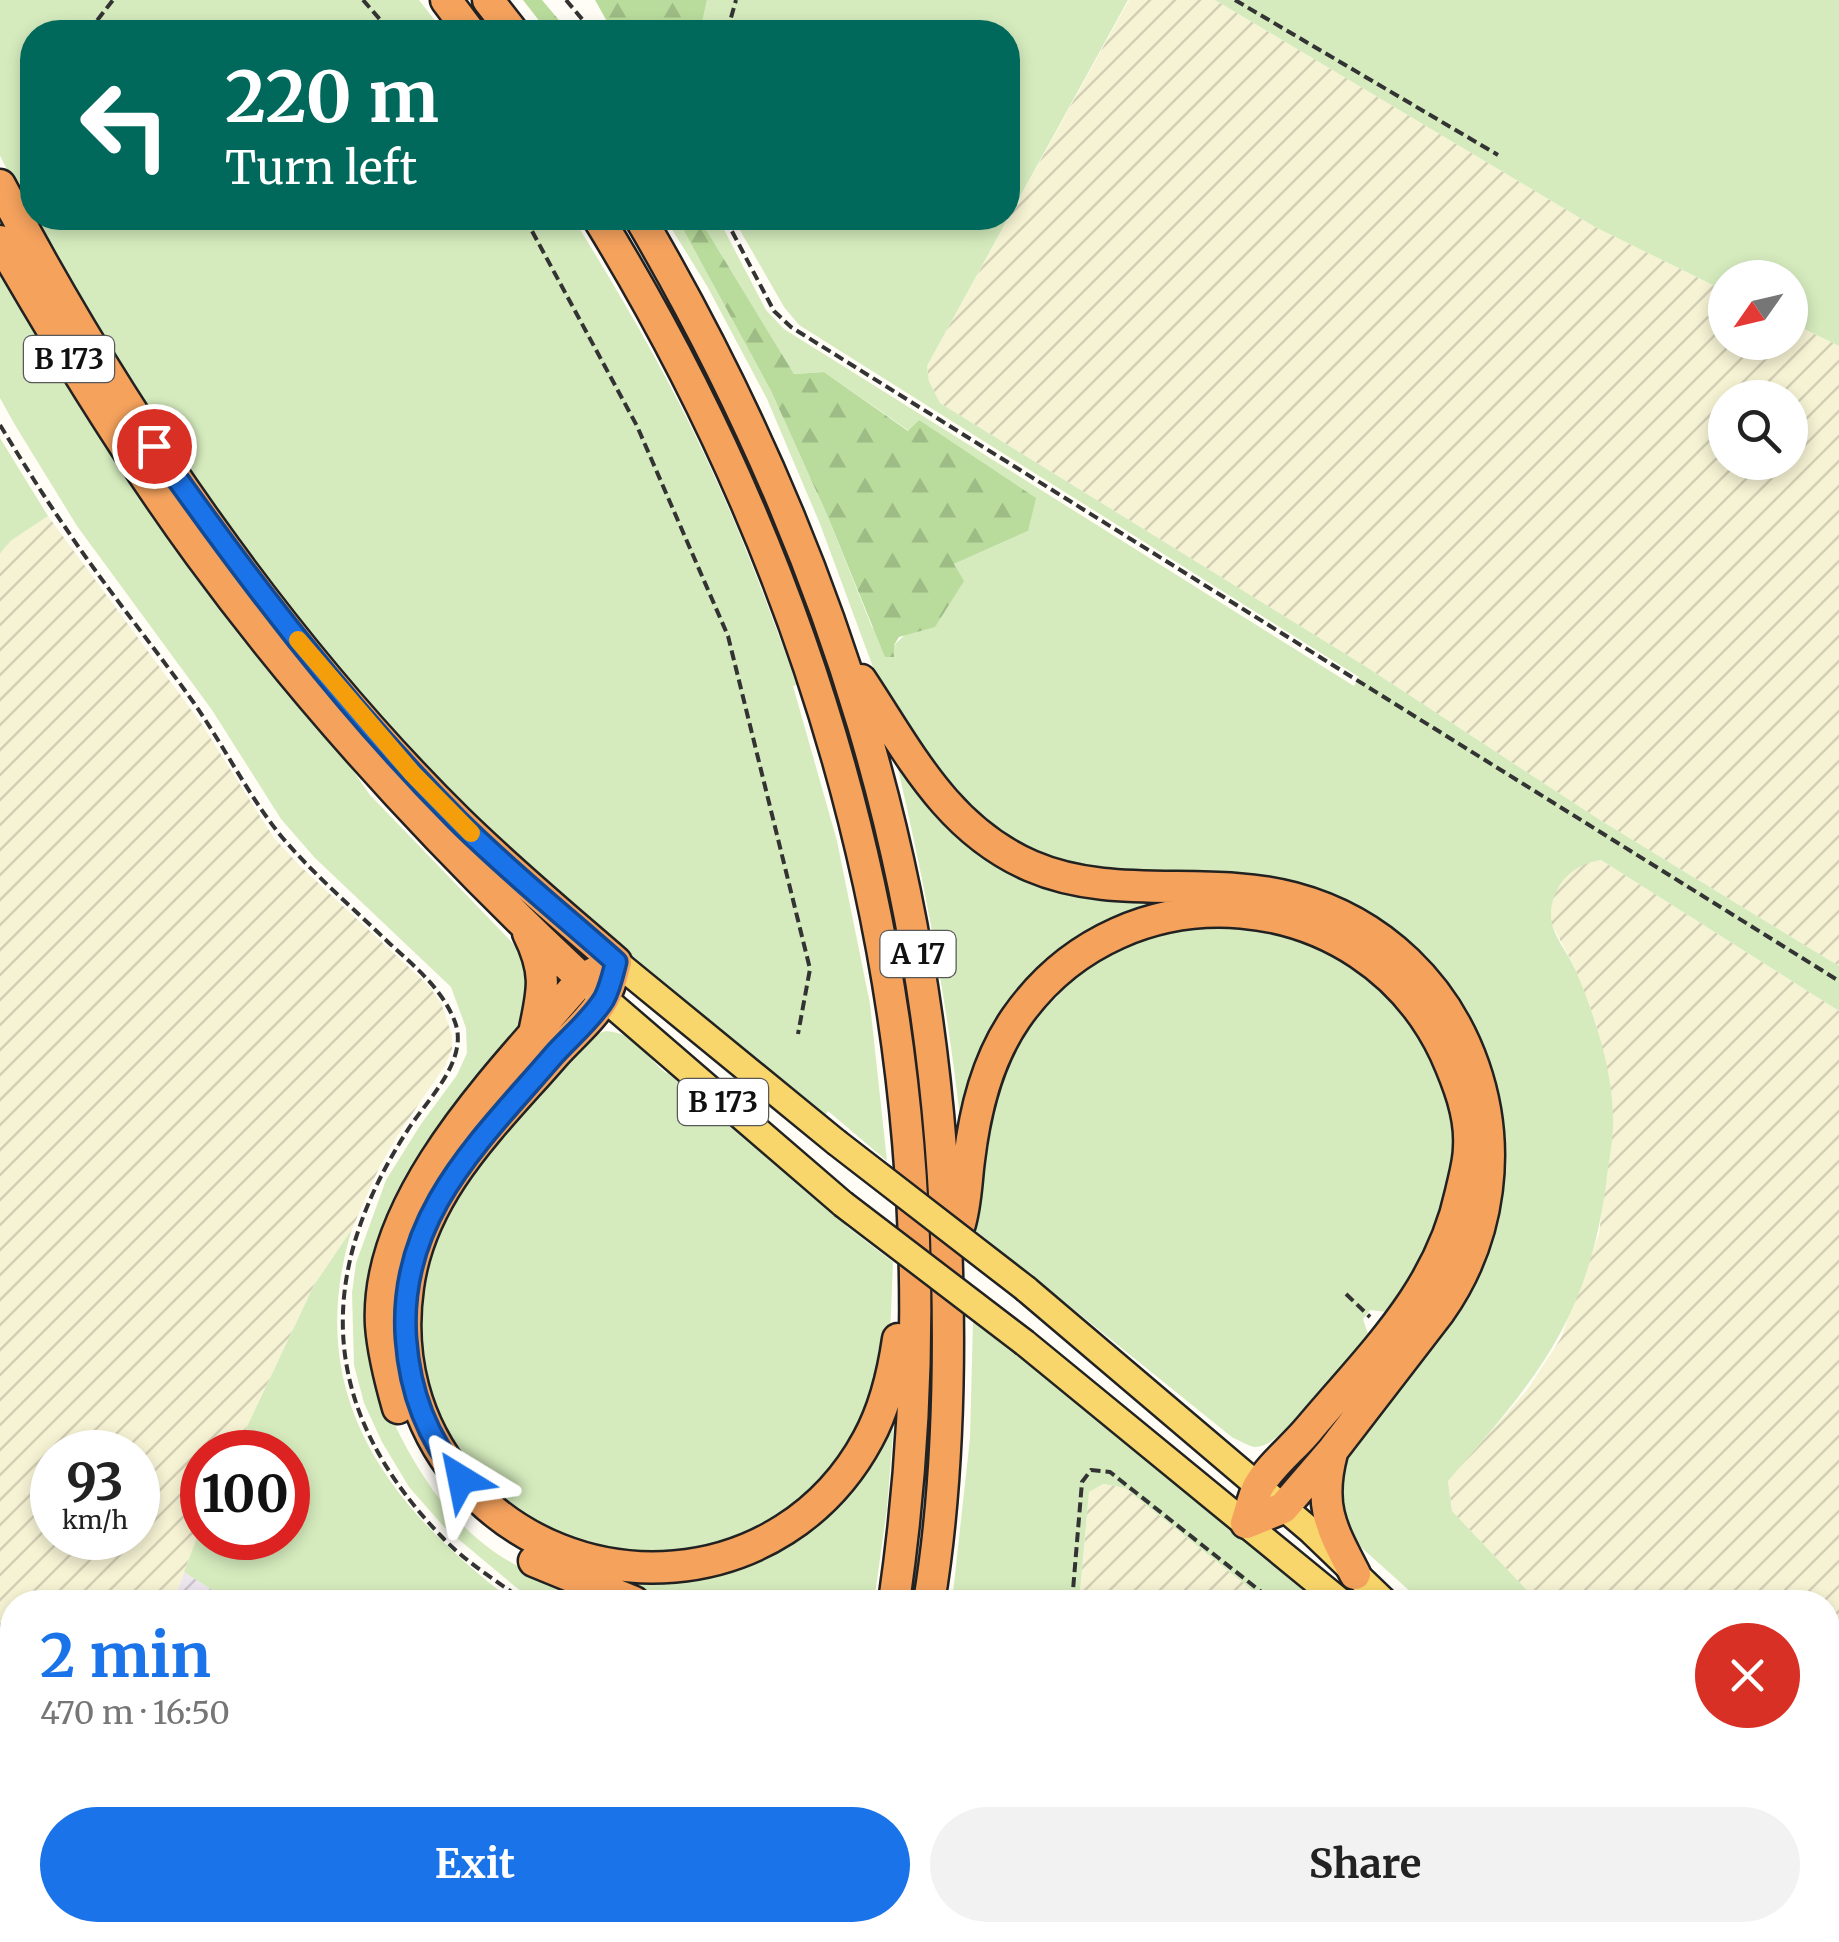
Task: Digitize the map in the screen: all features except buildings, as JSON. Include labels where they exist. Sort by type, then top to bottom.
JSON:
[{"type":"highway","points":[[488,0],[504,20]]},
{"type":"highway","name":"B 173","points":[[0,185],[20,220]]},
{"type":"highway","name":"B 173","points":[[26,230],[113,382],[247,576],[346,698],[434,796],[501,862],[616,962]]},
{"type":"highway","name":"A 17","points":[[605,230],[656,315],[720,438],[782,584],[829,723],[872,887],[890,980],[909,1154],[914,1299],[913,1414],[895,1590]]},
{"type":"highway","name":"A 17","points":[[647,230],[690,303],[762,449],[843,652],[888,815],[925,989],[942,1148],[947,1263],[948,1409],[930,1590]]},
{"type":"highway","name":"B 173","points":[[0,240],[103,412],[246,616],[384,780],[593,989]]},
{"type":"highway","points":[[843,652],[927,784],[964,824],[1006,853],[1046,871],[1092,882],[1257,891],[1321,908],[1381,942],[1408,964],[1449,1015],[1478,1071],[1486,1104],[1490,1184],[1482,1221],[1456,1288],[1333,1450],[1283,1508],[1246,1522]]},
{"type":"highway","points":[[947,1263],[964,1208],[982,1089],[1016,1018],[1065,965],[1109,938],[1159,918],[1208,911],[1260,912],[1327,934],[1374,964],[1420,1010],[1437,1036],[1460,1088],[1469,1148],[1454,1221],[1428,1282],[1258,1486],[1246,1522]]},
{"type":"highway","points":[[524,924],[541,960],[544,982],[534,1036]]},
{"type":"highway","points":[[616,962],[438,1196],[414,1256],[405,1324],[416,1400],[437,1447],[476,1496],[534,1540],[596,1563],[644,1569],[684,1566],[730,1556],[816,1505],[866,1443],[894,1370],[899,1330],[914,1299]]},
{"type":"highway","points":[[593,989],[534,1036],[447,1141],[401,1224],[387,1270],[381,1322],[387,1369],[401,1420],[420,1458],[446,1493],[478,1526],[510,1549],[603,1590]]},
{"type":"highway","points":[[1333,1450],[1325,1478],[1328,1522],[1355,1574]]},
{"type":"main road","name":"B 173","points":[[616,962],[836,1142],[1026,1289],[1258,1486],[1372,1590]]},
{"type":"main road","name":"B 173","points":[[593,989],[843,1204],[1025,1343],[1327,1590]]},
{"type":"path","points":[[97,20],[113,0]]},
{"type":"path","points":[[363,0],[381,20]]},
{"type":"path","points":[[566,0],[583,20]]},
{"type":"path","points":[[1236,0],[1498,154]]},
{"type":"path","points":[[531,230],[637,426],[728,636],[810,969],[798,1034]]},
{"type":"path","points":[[731,230],[774,311],[790,327],[1839,982]]},
{"type":"path","points":[[0,425],[66,529],[157,650],[278,832],[304,862],[432,983],[454,1022],[458,1050],[382,1174],[358,1230],[342,1291],[343,1356],[348,1387],[359,1417],[400,1486],[443,1539],[510,1590]]},
{"type":"path","points":[[1346,1294],[1390,1332]]},
{"type":"path","points":[[1073,1590],[1082,1482],[1091,1470],[1110,1472],[1259,1590]]},
{"type":"shaded area","points":[[1129,0],[1215,0],[1595,227],[1708,283],[1708,360],[1808,360],[1808,331],[1839,346],[1839,966],[1600,820],[1365,666],[940,403],[929,381],[927,366],[1002,230],[1020,230],[1020,197]]},
{"type":"shaded area","points":[[48,516],[201,723],[274,838],[429,986],[441,1003],[452,1035],[452,1049],[379,1168],[352,1229],[314,1285],[245,1430],[180,1430],[180,1560],[189,1560],[177,1590],[0,1590],[0,554],[9,542]]},
{"type":"shaded area","points":[[1601,860],[1839,1011],[1839,1590],[1527,1590],[1452,1511],[1448,1480],[1527,1390],[1561,1338],[1599,1234],[1613,1118],[1607,1072],[1596,1023],[1574,966],[1550,921],[1553,896],[1564,878],[1582,862]]},
{"type":"shaded area","points":[[1102,1484],[1125,1488],[1252,1590],[1080,1590],[1089,1492]]},
{"type":"shaded area","points":[[184,1572],[212,1590],[177,1590]]},
{"type":"green space","points":[[0,0],[419,0],[435,20],[20,20],[20,194],[0,156]]},
{"type":"green space","points":[[523,0],[542,0],[559,20],[539,20]]},
{"type":"green space","points":[[595,0],[707,0],[703,20],[606,20]]},
{"type":"green space","points":[[707,0],[1128,0],[1020,197],[1020,20],[703,20]]},
{"type":"green space","points":[[1215,0],[1839,0],[1839,346],[1808,331],[1808,260],[1708,260],[1708,283],[1595,227]]},
{"type":"green space","points":[[40,230],[580,230],[691,427],[743,542],[797,685],[793,686],[837,841],[870,1004],[887,1161],[828,1111],[824,1117],[591,924],[425,770],[325,658],[232,538],[147,413]]},
{"type":"green space","points":[[672,230],[684,230],[771,391],[872,627],[894,645],[907,633],[954,564],[1028,531],[919,420],[909,431],[824,372],[794,374],[706,230],[724,230],[766,310],[784,329],[1354,686],[1359,677],[799,325],[784,307],[740,230],[1002,230],[927,366],[929,381],[940,403],[1365,666],[1600,820],[1839,966],[1839,1011],[1601,860],[1581,866],[1559,886],[1552,905],[1552,923],[1590,1006],[1612,1099],[1612,1143],[1606,1185],[1586,1275],[1571,1313],[1507,1412],[1448,1481],[1452,1511],[1527,1590],[1409,1590],[1363,1549],[1341,1522],[1337,1472],[1487,1240],[1435,982],[1137,878],[1035,858],[951,800],[877,678],[820,524],[767,399]]},
{"type":"green space","points":[[684,230],[706,230],[794,374],[824,372],[908,431],[919,420],[1036,498],[1028,531],[954,564],[964,581],[935,627],[899,637],[894,657],[885,657],[771,391]]},
{"type":"green space","points":[[0,262],[370,795],[527,958],[535,1010],[441,1137],[393,1421],[431,1487],[481,1542],[501,1557],[576,1590],[520,1590],[445,1528],[409,1487],[382,1442],[364,1403],[354,1365],[352,1293],[356,1263],[386,1180],[457,1075],[467,1053],[466,1028],[451,987],[315,858],[281,819],[212,710],[77,526],[0,398]]},
{"type":"green space","points":[[0,438],[48,516],[9,542],[0,554]]},
{"type":"green space","points":[[896,760],[1002,861],[1205,899],[1051,966],[961,1127],[934,942]]},
{"type":"green space","points":[[1191,926],[1258,926],[1325,948],[1372,978],[1435,1050],[1459,1145],[1446,1197],[1426,1250],[1387,1312],[1370,1310],[1363,1319],[1369,1337],[1298,1418],[1282,1433],[1255,1447],[1233,1438],[974,1229],[975,1184],[991,1091],[1043,997],[1051,1003],[1083,967],[1111,950]]},
{"type":"green space","points":[[606,1031],[634,1041],[666,1073],[675,1071],[782,1169],[845,1219],[846,1226],[893,1262],[890,1337],[873,1412],[811,1500],[704,1555],[597,1555],[481,1490],[423,1397],[418,1285],[441,1215],[528,1102],[590,1036]]},
{"type":"green space","points":[[352,1229],[339,1289],[338,1344],[348,1395],[367,1442],[394,1486],[428,1527],[499,1590],[212,1590],[184,1572],[188,1560],[310,1560],[310,1430],[245,1430],[314,1285]]},
{"type":"green space","points":[[973,1321],[1309,1590],[1252,1590],[1125,1488],[1103,1484],[1089,1492],[1080,1590],[953,1590],[970,1438]]},
{"type":"green space","points":[[895,1408],[876,1590],[625,1590],[600,1581],[757,1554]]},
{"type":"slow traffic","points":[[298,640],[412,773],[471,833]]},
{"type":"route","points":[[154,446],[247,576],[412,773],[501,862],[616,962],[604,999],[466,1158],[438,1196],[414,1256],[405,1324],[408,1365],[427,1428],[461,1479]]}]
